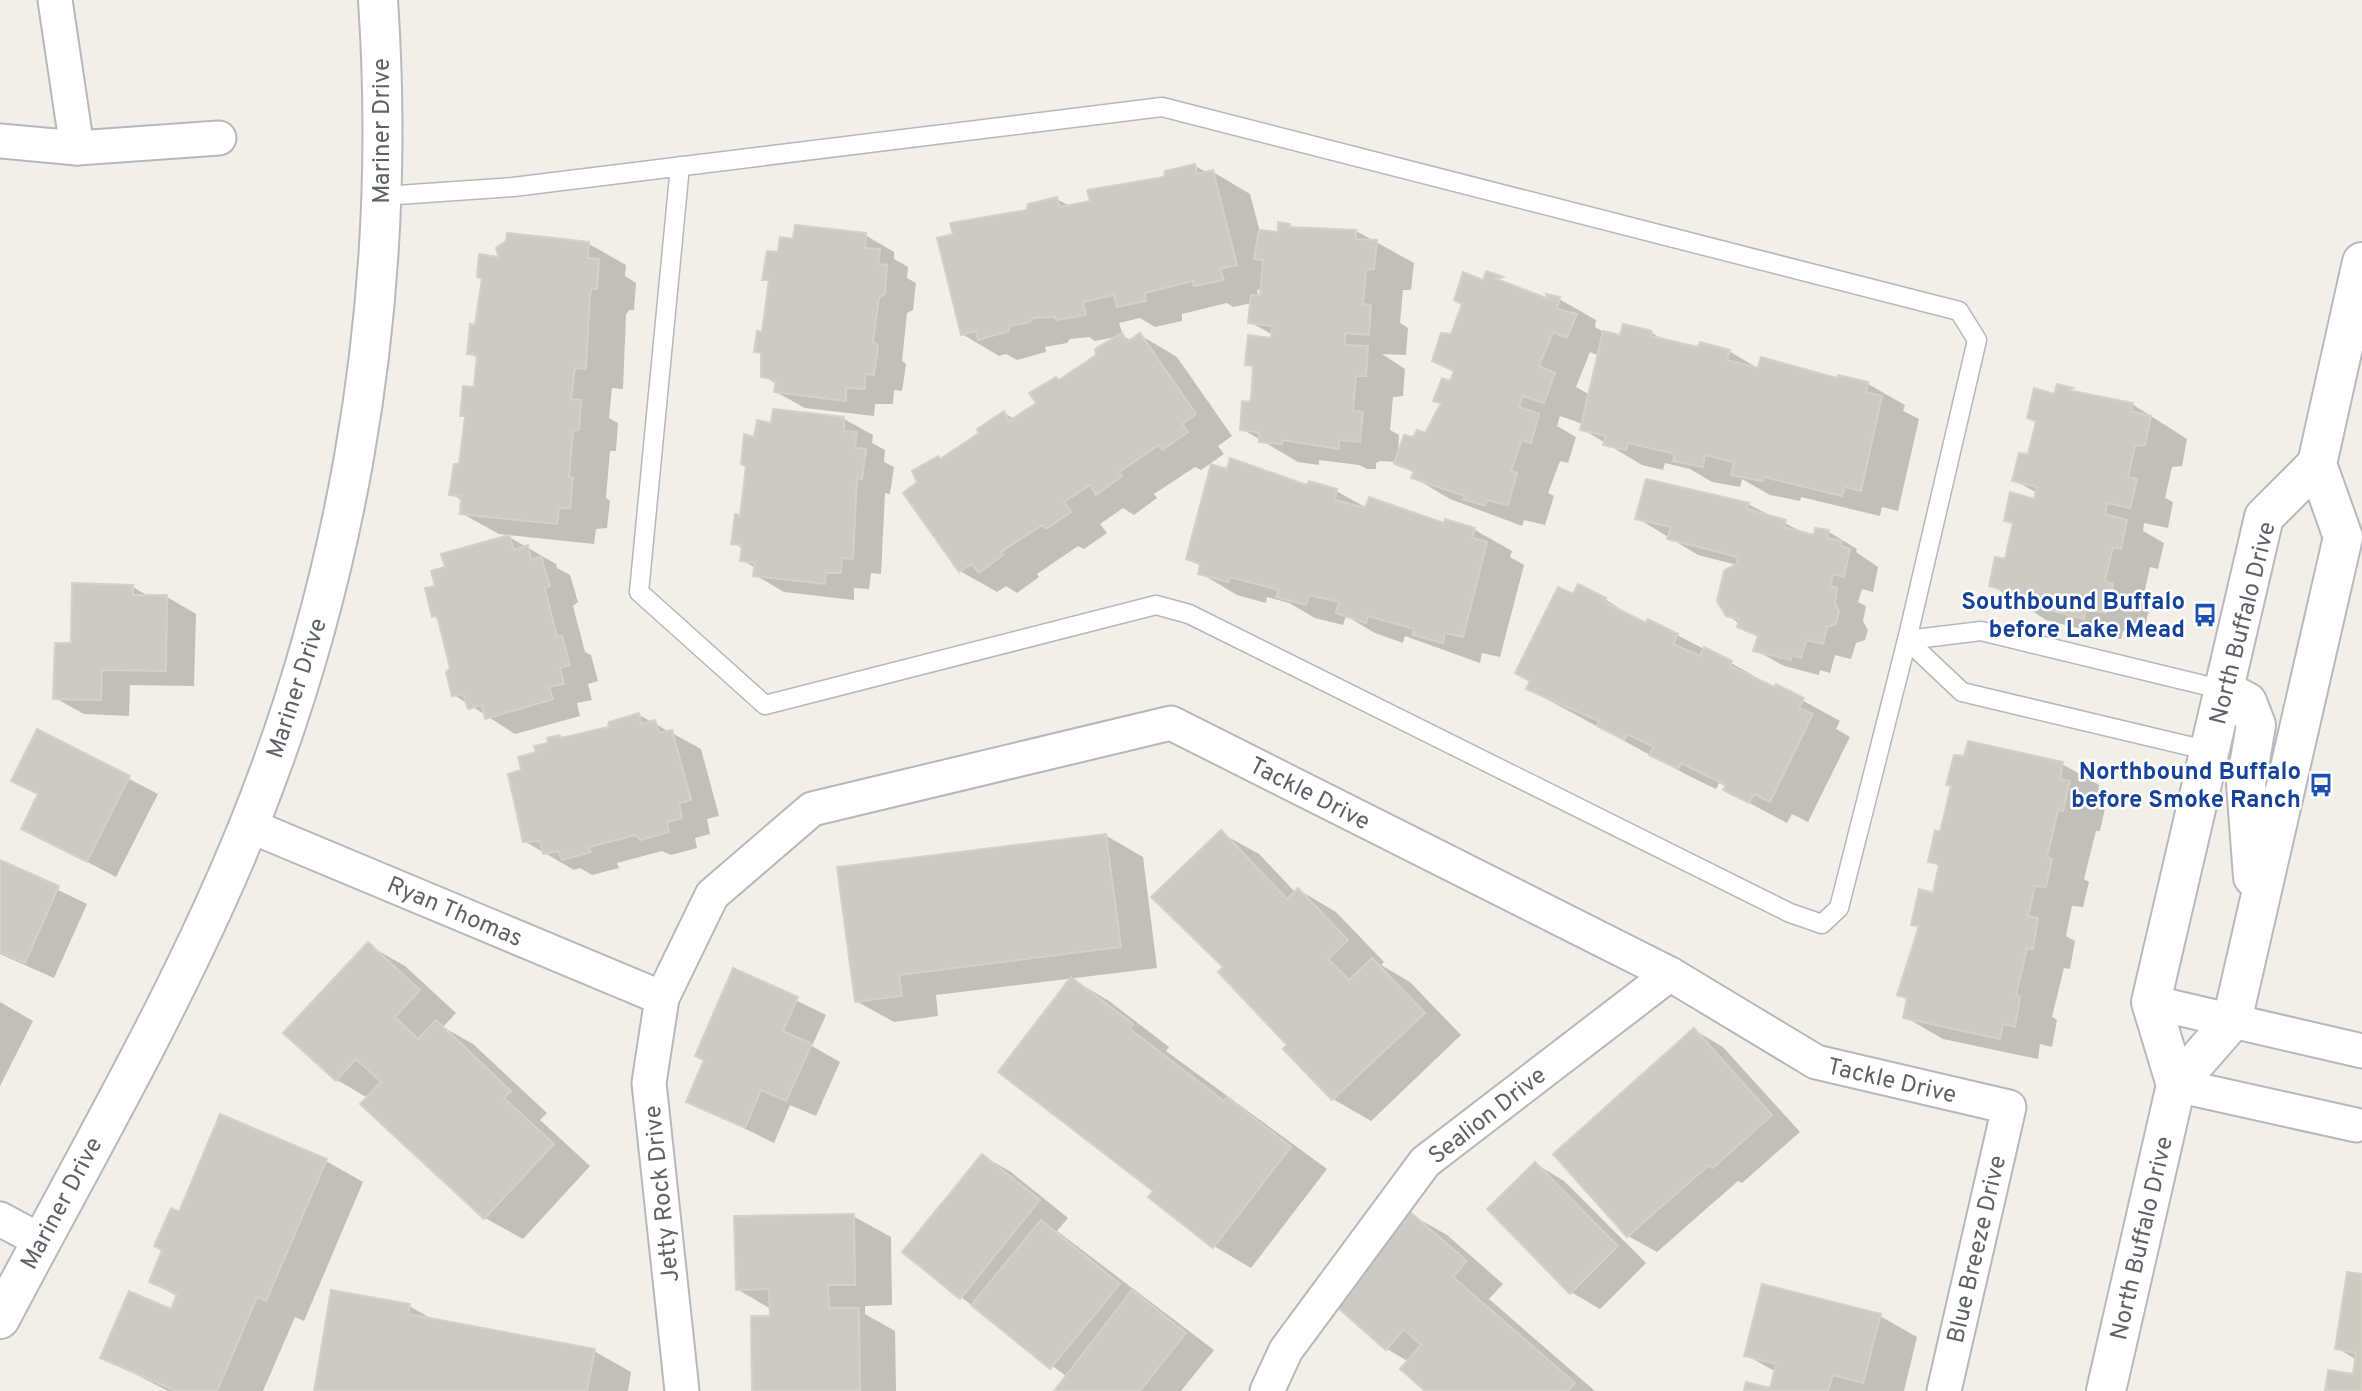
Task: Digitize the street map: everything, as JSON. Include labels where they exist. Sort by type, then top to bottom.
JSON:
[{"type":"main road","name":"Mariner Drive","points":[[5,1299],[41,1241],[219,896],[286,727],[318,623],[343,517],[364,404],[383,196],[383,71],[378,0]]},
{"type":"main road","points":[[2317,464],[2362,262]]},
{"type":"main road","name":"North Buffalo Drive","points":[[2106,1391],[2176,1085],[2232,1021],[2343,537],[2317,464],[2264,517],[2151,1002],[2176,1085]]},
{"type":"main road","points":[[2224,690],[2247,702],[2256,725],[2246,783],[2256,918]]},
{"type":"street","points":[[55,0],[77,148]]},
{"type":"street","points":[[0,141],[77,148],[219,138]]},
{"type":"street","name":"Tackle Drive","points":[[662,998],[712,895],[812,809],[1171,723],[1670,974],[1816,1062],[2009,1107]]},
{"type":"street","name":"Ryan Thomas","points":[[248,825],[662,998]]},
{"type":"street","name":"Sealion Drive","points":[[1267,1391],[1286,1350],[1425,1162],[1670,974]]},
{"type":"street","name":"Jetty Rock Drive","points":[[662,998],[649,1083],[682,1391]]},
{"type":"street","points":[[2151,1002],[2362,1051]]},
{"type":"street","points":[[2176,1085],[2356,1125]]},
{"type":"street","name":"Blue Breeze Drive","points":[[1944,1391],[2009,1107]]},
{"type":"street","points":[[0,1219],[41,1241]]},
{"type":"lane","points":[[383,196],[513,187],[680,166],[1162,107],[1959,311],[1977,340],[1907,640],[1839,908],[1822,924],[1790,913],[1189,614],[1156,606],[765,705],[639,592],[680,166]]},
{"type":"lane","points":[[1907,640],[1981,631],[2224,690]]},
{"type":"lane","points":[[1907,640],[1962,692],[2210,751]]},
{"type":"building","points":[[1195,164],[1197,174],[1213,170],[1237,265],[1220,269],[1224,280],[1194,286],[1193,281],[1145,293],[1146,301],[1117,307],[1114,295],[1083,302],[1086,315],[1056,320],[1055,317],[1033,318],[1030,322],[1009,326],[1009,331],[978,340],[976,331],[961,335],[937,238],[953,234],[950,223],[1027,210],[1028,204],[1057,197],[1060,207],[1090,201],[1087,190],[1164,177],[1165,171]]},
{"type":"building","points":[[1278,222],[1290,224],[1289,227],[1356,230],[1356,239],[1377,240],[1374,269],[1366,270],[1363,304],[1371,305],[1369,335],[1345,333],[1345,345],[1368,346],[1366,376],[1356,376],[1353,411],[1363,412],[1360,442],[1339,441],[1339,449],[1282,440],[1282,444],[1259,442],[1260,434],[1240,430],[1242,401],[1250,402],[1251,398],[1253,366],[1245,365],[1248,335],[1271,338],[1272,326],[1248,323],[1251,295],[1260,295],[1263,260],[1254,259],[1259,230],[1278,232]]},
{"type":"building","points":[[795,225],[866,233],[865,248],[880,249],[878,264],[887,265],[885,294],[879,297],[873,342],[878,346],[874,375],[865,374],[865,389],[846,388],[846,401],[774,392],[776,380],[761,377],[761,353],[754,352],[757,331],[762,332],[769,280],[762,280],[767,251],[778,252],[780,237],[793,239]]},
{"type":"building","points":[[507,233],[589,242],[588,258],[599,259],[597,289],[592,289],[590,294],[586,369],[575,368],[571,399],[581,400],[579,430],[573,431],[569,477],[573,478],[570,508],[559,508],[557,524],[460,514],[461,496],[449,495],[454,464],[459,464],[465,416],[460,416],[463,386],[474,387],[477,355],[467,354],[470,324],[475,325],[482,278],[477,277],[479,254],[499,257],[496,248],[506,241]]},
{"type":"building","points":[[1486,271],[1503,277],[1496,279],[1549,299],[1546,294],[1560,297],[1557,309],[1577,314],[1567,338],[1553,332],[1539,366],[1555,373],[1544,403],[1523,396],[1519,407],[1539,414],[1531,443],[1522,440],[1511,471],[1517,473],[1508,505],[1487,500],[1485,506],[1463,499],[1465,496],[1411,478],[1414,471],[1394,464],[1404,435],[1413,437],[1417,430],[1425,433],[1441,403],[1433,401],[1442,378],[1450,381],[1454,371],[1432,361],[1441,333],[1451,334],[1462,304],[1454,300],[1463,272],[1483,280]]},
{"type":"building","points":[[1623,324],[1652,331],[1651,336],[1698,347],[1700,342],[1730,350],[1727,360],[1758,368],[1761,357],[1837,378],[1838,375],[1868,382],[1866,392],[1882,396],[1861,491],[1845,487],[1842,496],[1764,477],[1762,481],[1731,475],[1734,462],[1705,455],[1703,467],[1673,461],[1675,454],[1628,443],[1626,450],[1603,445],[1606,436],[1580,430],[1603,331],[1620,335]]},
{"type":"building","points":[[1122,333],[1127,342],[1140,333],[1196,414],[1182,424],[1188,432],[1162,450],[1159,445],[1119,472],[1122,476],[1096,495],[1090,485],[1064,502],[1071,512],[1046,529],[1042,525],[1001,552],[1003,555],[979,573],[972,564],[959,572],[903,493],[917,482],[912,471],[938,456],[940,459],[979,433],[977,429],[1004,411],[1009,421],[1036,403],[1029,393],[1056,377],[1059,380],[1096,355],[1095,349]]},
{"type":"building","points":[[2057,384],[2073,388],[2068,390],[2133,403],[2131,411],[2151,416],[2145,445],[2135,446],[2128,477],[2137,479],[2130,508],[2107,503],[2105,514],[2127,520],[2121,549],[2113,547],[2105,581],[2113,584],[2106,613],[2086,610],[2084,619],[2007,599],[2010,592],[1989,586],[1995,557],[2005,559],[2013,523],[2004,521],[2010,492],[2034,499],[2037,487],[2012,481],[2019,453],[2028,454],[2036,421],[2027,418],[2034,388],[2054,394]]},
{"type":"building","points":[[773,409],[844,417],[844,431],[857,432],[855,448],[866,449],[862,479],[857,478],[853,559],[842,558],[841,573],[826,573],[825,584],[753,576],[755,563],[740,561],[742,545],[731,544],[735,514],[740,516],[746,466],[741,464],[744,434],[754,437],[757,420],[771,423]]},
{"type":"building","points":[[1230,458],[1307,485],[1309,481],[1337,489],[1335,500],[1365,508],[1369,497],[1444,523],[1445,519],[1475,528],[1472,538],[1487,542],[1463,637],[1445,633],[1443,643],[1413,635],[1414,629],[1368,616],[1366,623],[1336,613],[1339,602],[1309,595],[1306,605],[1276,597],[1279,590],[1230,577],[1228,582],[1198,574],[1200,564],[1186,559],[1211,464],[1227,469]]},
{"type":"building","points":[[1646,479],[1749,503],[1747,509],[1786,520],[1784,527],[1814,535],[1815,528],[1829,530],[1827,538],[1842,541],[1841,546],[1850,549],[1844,577],[1833,574],[1830,586],[1837,588],[1835,603],[1839,612],[1836,624],[1827,627],[1823,644],[1806,640],[1801,658],[1791,655],[1791,660],[1753,651],[1758,636],[1737,627],[1739,619],[1726,616],[1717,601],[1724,571],[1737,563],[1738,557],[1667,539],[1671,527],[1635,519]]},
{"type":"building","points":[[509,535],[514,550],[528,545],[531,560],[541,556],[550,586],[545,589],[557,637],[562,636],[570,665],[560,668],[564,684],[549,687],[553,699],[485,719],[482,705],[468,709],[463,694],[452,696],[446,672],[450,668],[437,616],[432,617],[425,588],[435,586],[431,571],[445,567],[441,554]]},
{"type":"building","points":[[72,583],[133,585],[133,595],[167,595],[166,671],[102,670],[101,700],[53,699],[55,643],[71,643]]},
{"type":"building","points":[[1578,584],[1606,598],[1604,602],[1646,623],[1648,619],[1678,634],[1673,644],[1700,656],[1704,647],[1732,661],[1730,666],[1804,698],[1799,708],[1813,714],[1770,802],[1754,794],[1749,803],[1723,790],[1726,785],[1681,763],[1678,769],[1649,755],[1654,747],[1627,734],[1624,740],[1597,726],[1599,721],[1526,689],[1530,681],[1515,673],[1558,587],[1573,594]]},
{"type":"building","points":[[639,713],[641,724],[655,720],[659,733],[672,730],[691,800],[679,803],[682,818],[667,822],[669,832],[640,840],[636,835],[589,847],[591,852],[562,860],[558,851],[543,854],[540,841],[523,842],[508,774],[521,770],[518,757],[536,752],[534,746],[548,743],[547,738],[559,735],[561,738],[608,727],[609,722]]},
{"type":"building","points":[[37,729],[130,776],[87,862],[21,829],[38,794],[11,781]]},
{"type":"building","points":[[1968,741],[2063,762],[2060,779],[2070,781],[2063,811],[2058,810],[2047,857],[2052,859],[2046,887],[2035,886],[2028,916],[2038,918],[2033,949],[2027,948],[2016,995],[2020,997],[2015,1027],[2003,1024],[2000,1039],[1903,1018],[1907,998],[1897,995],[1919,926],[1911,925],[1919,889],[1933,893],[1939,864],[1928,862],[1935,830],[1940,832],[1951,786],[1946,785],[1954,755],[1964,756]]},
{"type":"building","points":[[1221,830],[1287,899],[1298,888],[1348,940],[1328,959],[1349,980],[1372,958],[1425,1013],[1332,1100],[1283,1049],[1287,1045],[1218,972],[1223,967],[1151,897]]},
{"type":"building","points":[[1106,834],[1121,947],[899,975],[902,996],[855,1002],[837,867]]},
{"type":"building","points":[[0,860],[59,886],[25,963],[0,952]]},
{"type":"building","points":[[368,942],[420,990],[395,1017],[418,1039],[436,1020],[511,1091],[504,1098],[554,1144],[484,1219],[360,1104],[381,1082],[356,1059],[336,1081],[283,1033]]},
{"type":"building","points":[[733,968],[798,997],[783,1031],[812,1044],[786,1101],[761,1090],[745,1128],[686,1102],[704,1060],[695,1056]]},
{"type":"building","points":[[1071,977],[1133,1024],[1130,1029],[1224,1101],[1227,1097],[1291,1147],[1213,1248],[1148,1197],[1153,1191],[998,1072]]},
{"type":"building","points":[[1694,1028],[1772,1115],[1713,1168],[1709,1165],[1627,1237],[1553,1154]]},
{"type":"building","points":[[220,1114],[327,1159],[266,1301],[257,1297],[217,1391],[176,1391],[100,1358],[129,1291],[171,1309],[177,1294],[149,1282],[162,1250],[154,1246],[171,1208],[179,1212]]},
{"type":"building","points":[[982,1154],[1040,1200],[960,1299],[902,1252]]},
{"type":"building","points":[[1535,1162],[1618,1246],[1570,1294],[1487,1209]]},
{"type":"building","points":[[1410,1212],[1467,1261],[1453,1277],[1575,1383],[1568,1391],[1425,1391],[1400,1369],[1421,1345],[1404,1329],[1386,1350],[1331,1302]]},
{"type":"building","points":[[854,1214],[855,1285],[828,1285],[829,1308],[859,1308],[860,1391],[752,1391],[751,1316],[770,1316],[769,1289],[736,1290],[734,1216]]},
{"type":"building","points":[[1041,1220],[1120,1284],[1050,1369],[971,1305]]},
{"type":"building","points":[[2347,1272],[2362,1274],[2362,1391],[2325,1391],[2328,1370],[2353,1374],[2356,1353],[2335,1349]]},
{"type":"building","points":[[1762,1284],[1881,1314],[1863,1383],[1833,1375],[1828,1391],[1744,1391],[1746,1382],[1770,1388],[1776,1364],[1744,1356]]},
{"type":"building","points":[[331,1290],[410,1304],[408,1314],[595,1349],[587,1391],[314,1391]]},
{"type":"building","points":[[1132,1290],[1186,1333],[1140,1391],[1054,1391]]},
{"type":"place","name":"Southbound Buffalo before Lake Mead","points":[[2205,615]]},
{"type":"place","name":"Northbound Buffalo before Smoke Ranch","points":[[2321,785]]}]
